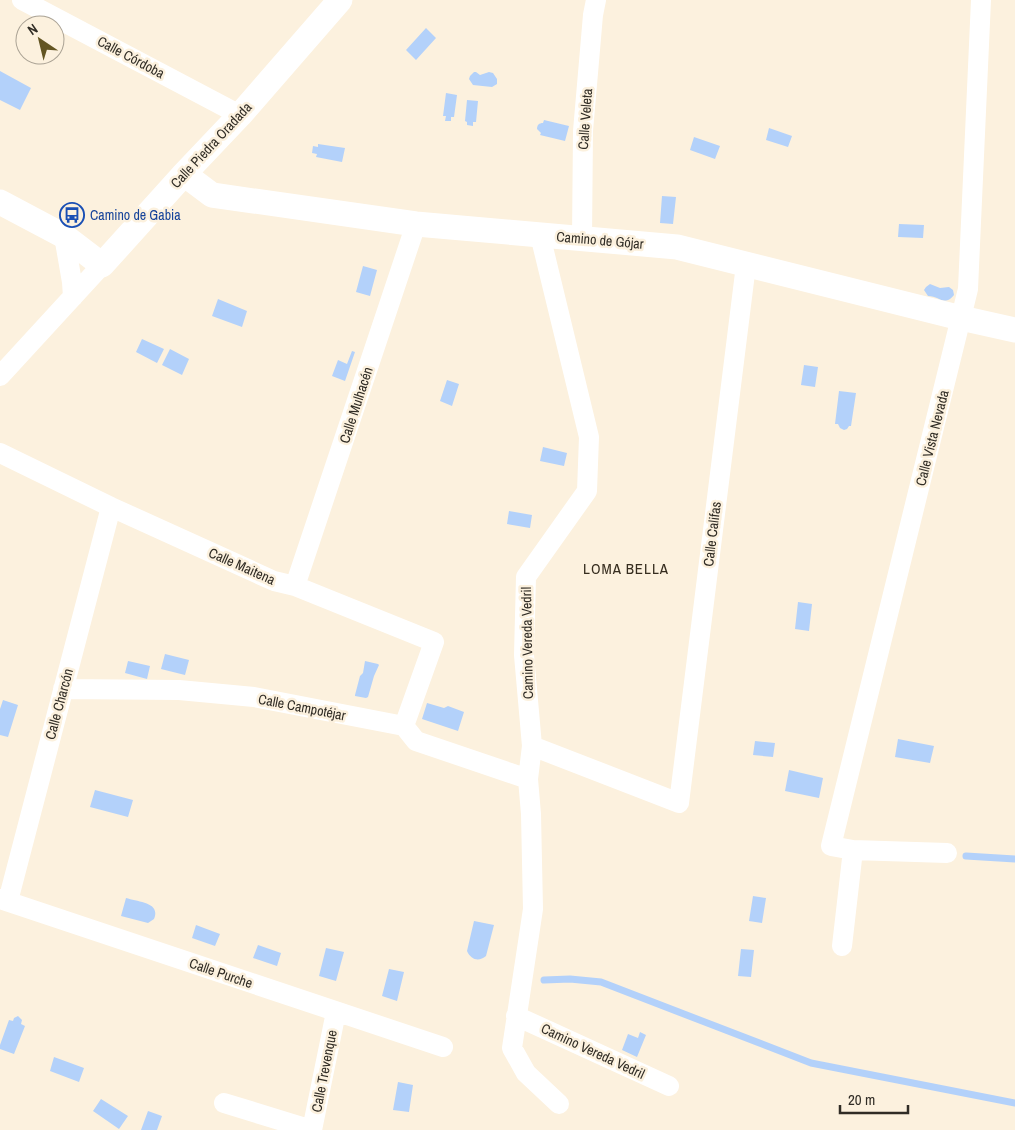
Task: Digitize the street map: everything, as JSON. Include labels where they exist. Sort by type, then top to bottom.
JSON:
[{"type":"street","name":"Calle Córdoba","points":[[22,0],[240,115]]},
{"type":"street","name":"Calle Piedra Oradada","points":[[0,376],[240,115],[340,0]]},
{"type":"street","name":"Calle Veleta","points":[[582,238],[583,131],[593,15],[596,0]]},
{"type":"street","name":"Calle Vista Nevada","points":[[947,853],[852,850],[831,846],[968,289],[981,0]]},
{"type":"street","name":"Camino de Gójar","points":[[184,174],[212,195],[416,224],[677,247],[1015,330]]},
{"type":"street","points":[[0,202],[107,260]]},
{"type":"street","name":"Calle Mulhacén","points":[[295,586],[416,224]]},
{"type":"street","name":"Camino Vereda Vedril","points":[[540,235],[588,437],[587,491],[526,577],[524,655],[532,746],[528,779],[531,814],[533,910],[512,1048],[526,1073],[559,1104]]},
{"type":"street","points":[[64,236],[68,251],[72,297]]},
{"type":"street","name":"Calle Califas","points":[[532,746],[679,803],[746,265]]},
{"type":"street","name":"Calle Maitena","points":[[0,453],[274,581],[295,586],[434,642],[404,726]]},
{"type":"street","name":"Calle Charcón","points":[[4,900],[63,689],[111,506]]},
{"type":"street","name":"Calle Campotéjar","points":[[63,689],[180,690],[254,697],[404,726]]},
{"type":"street","points":[[404,726],[416,741],[528,779]]},
{"type":"street","points":[[842,946],[852,850]]},
{"type":"street","name":"Calle Purche","points":[[4,900],[443,1047]]},
{"type":"street","name":"Calle Trevenque","points":[[224,1103],[312,1130],[336,1012]]},
{"type":"street","name":"Camino Vereda Vedril","points":[[516,1016],[669,1086]]},
{"type":"water","points":[[426,28],[436,38],[416,60],[406,50]]},
{"type":"water","points":[[0,71],[31,88],[20,110],[0,100]]},
{"type":"water","points":[[474,72],[480,75],[489,72],[493,73],[497,79],[497,84],[492,87],[473,85],[469,79]]},
{"type":"water","points":[[446,93],[457,95],[454,117],[451,117],[451,121],[445,121],[446,116],[443,116]]},
{"type":"water","points":[[467,100],[478,101],[476,122],[473,122],[473,126],[467,125],[465,121]]},
{"type":"water","points":[[544,120],[569,126],[565,141],[540,135],[541,133],[537,126],[543,123]]},
{"type":"water","points":[[769,128],[792,136],[788,147],[766,140]]},
{"type":"water","points":[[694,137],[720,146],[715,159],[690,150]]},
{"type":"water","points":[[318,144],[345,148],[342,162],[316,157],[317,154],[312,153],[313,146],[318,147]]},
{"type":"water","points":[[662,196],[676,197],[673,224],[660,223]]},
{"type":"water","points":[[899,224],[924,225],[923,238],[898,237]]},
{"type":"water","points":[[363,266],[377,270],[370,296],[356,292]]},
{"type":"water","points":[[930,284],[940,288],[949,287],[953,290],[954,295],[945,301],[928,296],[924,290]]},
{"type":"water","points":[[218,299],[247,311],[242,327],[212,316]]},
{"type":"water","points":[[142,339],[164,349],[157,363],[136,352]]},
{"type":"water","points":[[170,349],[189,359],[182,375],[162,365]]},
{"type":"water","points":[[352,351],[355,352],[345,381],[332,376],[338,360],[347,364]]},
{"type":"water","points":[[804,365],[818,367],[815,387],[801,385]]},
{"type":"water","points":[[447,380],[459,384],[452,406],[440,401]]},
{"type":"water","points":[[839,391],[856,393],[851,426],[844,430],[838,424],[835,424]]},
{"type":"water","points":[[543,447],[567,453],[564,466],[540,461]]},
{"type":"water","points":[[509,511],[532,515],[530,528],[507,524]]},
{"type":"water","points":[[798,602],[812,604],[809,631],[795,629]]},
{"type":"water","points":[[165,654],[189,660],[185,675],[161,669]]},
{"type":"water","points":[[128,661],[150,666],[147,679],[125,673]]},
{"type":"water","points":[[365,661],[379,665],[366,698],[355,696]]},
{"type":"water","points":[[3,700],[18,705],[8,737],[0,735],[0,709]]},
{"type":"water","points":[[427,703],[444,708],[448,706],[464,712],[458,731],[422,719]]},
{"type":"water","points":[[898,739],[934,746],[930,763],[895,757]]},
{"type":"water","points":[[755,741],[775,743],[773,757],[753,755]]},
{"type":"water","points":[[789,770],[823,778],[819,798],[785,791]]},
{"type":"water","points":[[95,790],[133,800],[128,817],[90,807]]},
{"type":"water","points":[[753,896],[766,898],[762,923],[749,921]]},
{"type":"water","points":[[126,898],[151,906],[155,913],[154,919],[148,923],[121,916]]},
{"type":"water","points":[[474,921],[494,925],[486,956],[478,959],[473,958],[467,951]]},
{"type":"water","points":[[196,925],[220,934],[215,946],[192,938]]},
{"type":"water","points":[[258,945],[281,953],[277,966],[253,958]]},
{"type":"water","points":[[326,948],[344,952],[336,981],[319,976]]},
{"type":"water","points":[[741,949],[754,950],[751,977],[738,976]]},
{"type":"water","points":[[389,969],[404,972],[397,1001],[382,996]]},
{"type":"water","points":[[18,1016],[22,1020],[21,1024],[25,1026],[14,1054],[0,1049],[0,1045],[9,1020],[13,1021]]},
{"type":"water","points":[[640,1032],[646,1035],[637,1057],[622,1050],[628,1034],[638,1038]]},
{"type":"water","points":[[54,1057],[84,1068],[79,1082],[50,1071]]},
{"type":"water","points":[[398,1082],[413,1085],[409,1112],[393,1110]]},
{"type":"water","points":[[101,1099],[128,1116],[119,1129],[93,1111]]},
{"type":"water","points":[[148,1111],[162,1116],[157,1130],[141,1130]]},
{"type":"waterway","points":[[966,856],[1015,859]]},
{"type":"waterway","points":[[544,980],[570,979],[601,982],[811,1063],[1015,1103]]},
{"type":"place","name":"Camino de Gabia","points":[[72,215]]},
{"type":"district","name":"LOMA BELLA","points":[[626,568]]}]
